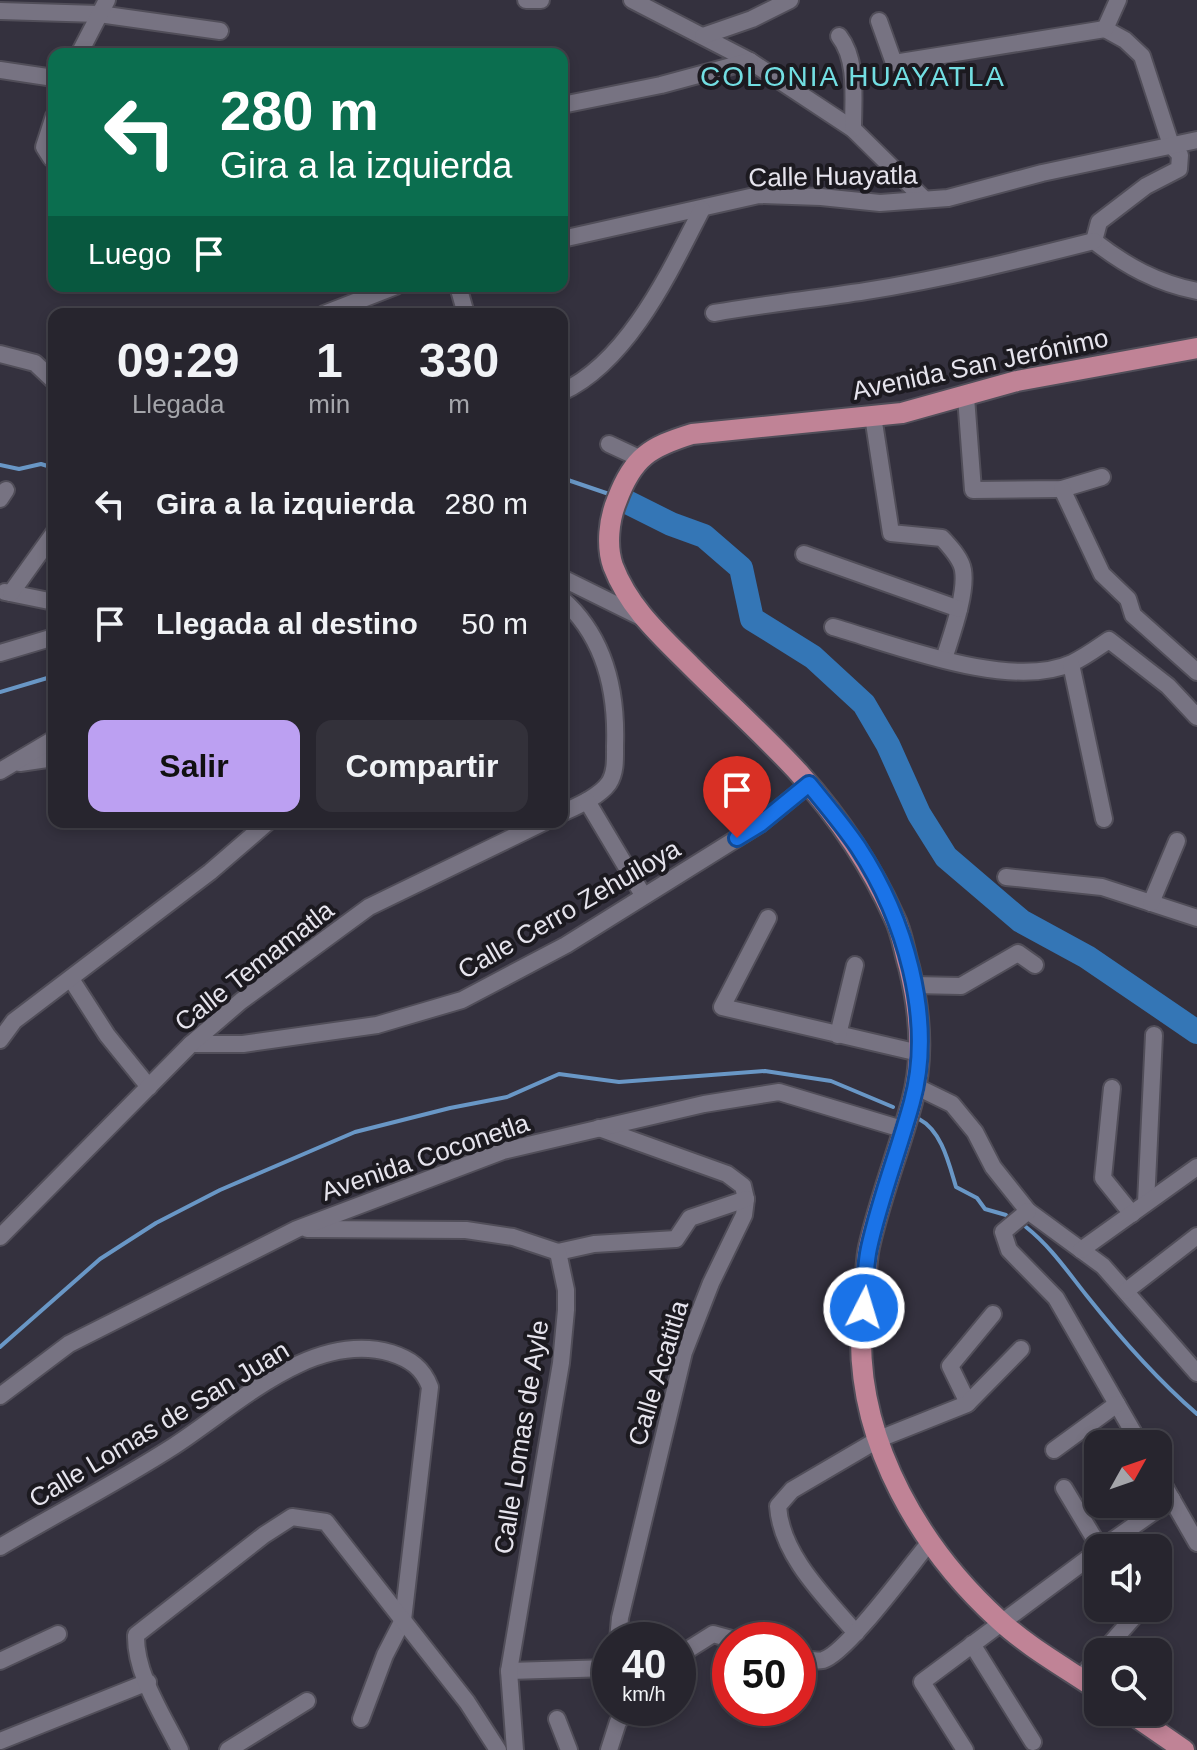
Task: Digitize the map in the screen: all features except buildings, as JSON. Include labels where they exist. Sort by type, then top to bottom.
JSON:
[{"type":"main road","name":"Avenida San Jerónimo","points":[[639,458],[662,443],[692,434],[902,413],[1017,381],[1197,348]]},
{"type":"main road","points":[[639,458],[618,495],[612,513],[612,563],[641,617],[809,784],[843,825],[873,873],[897,922],[913,985],[919,1021],[915,1086],[869,1249],[861,1338],[866,1388],[890,1471],[929,1543],[955,1575],[1002,1623],[1084,1681]]},
{"type":"main road","points":[[1149,1726],[1184,1750]]},
{"type":"street","points":[[526,0],[541,0]]},
{"type":"street","points":[[632,0],[750,61],[853,129],[924,199]]},
{"type":"street","points":[[703,36],[752,19],[790,0]]},
{"type":"street","points":[[1105,29],[1118,0]]},
{"type":"street","points":[[82,48],[103,7]]},
{"type":"street","points":[[0,11],[103,7],[220,31]]},
{"type":"street","points":[[879,21],[894,63],[1105,29],[1125,40],[1142,56],[1171,145],[1180,155],[1179,169],[1146,186],[1099,222],[1094,241]]},
{"type":"street","points":[[839,36],[845,43],[851,64],[853,129]]},
{"type":"street","points":[[568,104],[661,85],[750,61]]},
{"type":"street","points":[[0,70],[48,77]]},
{"type":"street","name":"Calle Huayatla","points":[[568,238],[759,195],[880,203],[948,198],[1042,173],[1197,140]]},
{"type":"street","points":[[568,388],[598,367],[636,329],[702,209]]},
{"type":"street","points":[[714,313],[785,300],[866,291],[1016,261],[1094,241],[1144,275],[1197,291]]},
{"type":"street","points":[[339,308],[381,292]]},
{"type":"street","points":[[0,354],[35,363],[48,360]]},
{"type":"street","points":[[35,363],[48,375]]},
{"type":"street","points":[[966,397],[973,490],[1062,489],[1102,477]]},
{"type":"street","points":[[873,416],[891,533],[942,538],[963,570],[959,609],[944,659]]},
{"type":"street","points":[[609,444],[639,458]]},
{"type":"street","points":[[1062,489],[1102,574],[1128,599],[1133,615],[1197,672]]},
{"type":"street","points":[[48,540],[5,592],[48,601]]},
{"type":"street","points":[[804,554],[959,609]]},
{"type":"street","points":[[568,581],[641,617]]},
{"type":"street","points":[[568,606],[592,633],[609,671],[615,710],[615,766],[609,783],[587,801],[568,810]]},
{"type":"street","points":[[833,627],[972,667],[1025,673],[1071,664],[1109,640],[1168,686],[1197,717]]},
{"type":"street","points":[[0,653],[48,639]]},
{"type":"street","points":[[1071,664],[1104,819]]},
{"type":"street","points":[[6,768],[48,743]]},
{"type":"street","points":[[6,768],[48,759]]},
{"type":"street","name":"Calle Cerro Zehuiloya","points":[[191,1044],[243,1044],[377,1025],[462,1000],[566,945],[760,824],[809,784]]},
{"type":"street","points":[[587,801],[643,895]]},
{"type":"street","points":[[2,1035],[14,1021],[210,872],[261,828]]},
{"type":"street","name":"Calle Temamatla","points":[[0,1237],[191,1044],[241,1001],[369,907],[532,828]]},
{"type":"street","points":[[1151,903],[1177,841]]},
{"type":"street","points":[[1006,877],[1102,887],[1197,918]]},
{"type":"street","points":[[768,918],[722,1007],[919,1053]]},
{"type":"street","points":[[913,985],[961,986],[1018,953],[1035,965]]},
{"type":"street","points":[[838,1035],[855,965]]},
{"type":"street","points":[[71,979],[107,1035],[149,1087]]},
{"type":"street","points":[[1139,1208],[1154,1035]]},
{"type":"street","points":[[915,1086],[939,1095],[952,1104],[975,1132],[993,1167],[1028,1211],[1103,1266],[1195,1367]]},
{"type":"street","points":[[1112,1088],[1103,1178],[1139,1208]]},
{"type":"street","name":"Avenida Coconetla","points":[[0,1396],[69,1344],[297,1229],[503,1151],[704,1104],[779,1092],[902,1129]]},
{"type":"street","points":[[297,1229],[466,1230],[513,1237],[558,1252],[594,1244],[676,1239],[690,1218],[746,1199],[743,1186],[727,1174],[598,1127]]},
{"type":"street","points":[[1081,1250],[1197,1167]]},
{"type":"street","name":"Calle Acatitla","points":[[621,1622],[684,1352],[711,1283],[744,1215],[746,1199]]},
{"type":"street","points":[[1028,1211],[1003,1232],[1009,1250],[1056,1298],[1132,1430]]},
{"type":"street","points":[[1126,1291],[1197,1236]]},
{"type":"street","name":"Calle Lomas de Ayle","points":[[515,1750],[509,1671],[561,1363],[566,1290],[558,1252]]},
{"type":"street","points":[[968,1403],[950,1366],[993,1314]]},
{"type":"street","name":"Calle Lomas de San Juan","points":[[0,1547],[174,1446],[258,1386],[306,1362],[339,1350],[372,1348],[405,1357],[424,1373],[430,1387],[403,1620]]},
{"type":"street","points":[[856,1633],[797,1560],[782,1530],[778,1506],[792,1490],[879,1439],[968,1403],[1021,1349]]},
{"type":"street","points":[[1054,1450],[1117,1404]]},
{"type":"street","points":[[1064,1488],[1091,1534]]},
{"type":"street","points":[[1172,1499],[1197,1543]]},
{"type":"street","points":[[180,1750],[148,1682],[136,1647],[136,1635],[264,1535],[292,1517],[326,1522],[467,1702],[498,1750]]},
{"type":"street","points":[[1122,1534],[1145,1518]]},
{"type":"street","points":[[816,1661],[825,1660],[856,1633],[929,1543]]},
{"type":"street","points":[[965,1750],[922,1682],[1084,1561]]},
{"type":"street","points":[[361,1719],[385,1655],[403,1620]]},
{"type":"street","points":[[1115,1638],[1129,1622]]},
{"type":"street","points":[[0,1661],[58,1634]]},
{"type":"street","points":[[972,1644],[1033,1742]]},
{"type":"street","points":[[509,1671],[592,1669]]},
{"type":"street","points":[[1080,1678],[1084,1674]]},
{"type":"street","points":[[0,1741],[148,1682]]},
{"type":"street","points":[[228,1750],[307,1701]]},
{"type":"street","points":[[557,1719],[569,1750]]},
{"type":"street","points":[[609,1750],[617,1726]]},
{"type":"waterway","points":[[0,465],[19,469],[41,464],[48,466]]},
{"type":"waterway","points":[[568,480],[609,494]]},
{"type":"waterway","points":[[629,503],[704,536],[741,568],[752,619],[813,657],[864,704],[888,745],[919,814],[946,857],[1021,921],[1087,957],[1197,1032]]},
{"type":"waterway","points":[[0,692],[48,678]]},
{"type":"waterway","points":[[0,1347],[100,1259],[156,1223],[220,1190],[355,1132],[507,1097],[559,1074],[619,1082],[765,1071],[831,1081],[893,1107]]},
{"type":"waterway","points":[[919,1119],[934,1131],[939,1140],[956,1187],[977,1198],[985,1209],[1006,1215]]},
{"type":"waterway","points":[[1026,1227],[1051,1251],[1139,1357],[1197,1414]]},
{"type":"district","name":"COLONIA HUAYATLA","points":[[853,76]]},
{"type":"route","points":[[737,838],[760,824],[809,784],[859,848],[897,922],[913,985],[919,1021],[919,1053],[912,1103],[869,1249],[864,1308]]}]
